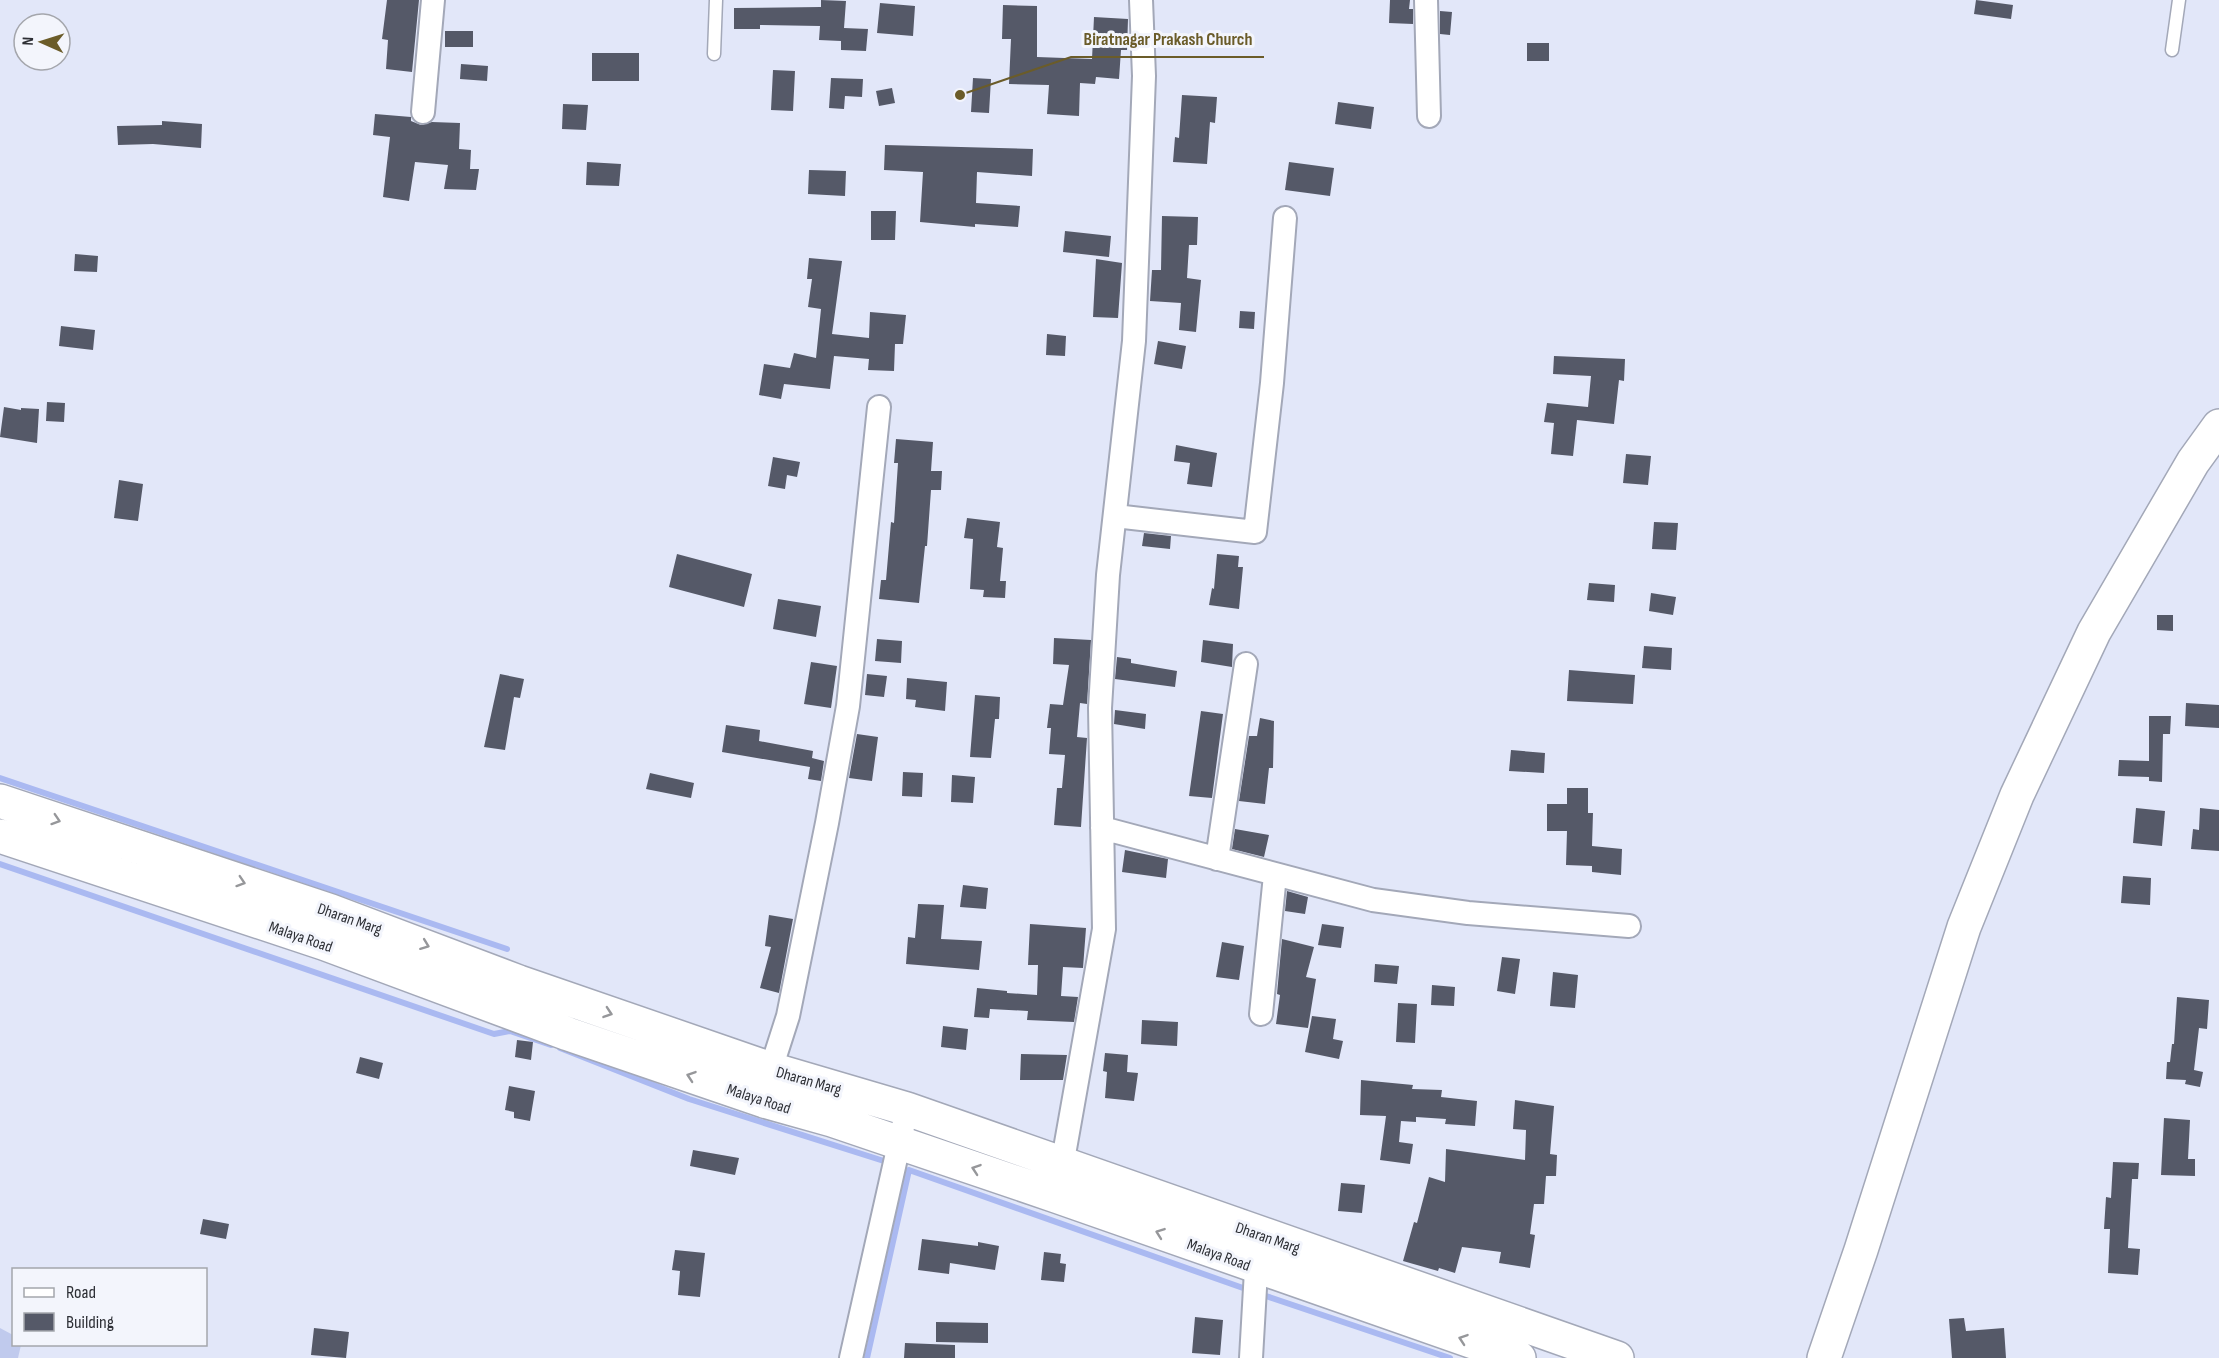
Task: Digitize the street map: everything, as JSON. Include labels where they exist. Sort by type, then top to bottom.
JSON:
[{"type":"main road","points":[[1824,1358],[1964,927],[2017,795],[2094,632],[2193,462],[2219,426]]},
{"type":"main road","name":"Dharan Marg","points":[[0,801],[331,911],[542,990],[771,1069],[907,1109],[1617,1358]]},
{"type":"main road","name":"Malaya Road","points":[[0,836],[323,943],[590,1041],[764,1101],[1056,1196],[1255,1268],[1518,1358]]},
{"type":"street","points":[[423,112],[433,0]]},
{"type":"street","points":[[1056,1196],[1104,929],[1100,708],[1108,575],[1134,341],[1144,76],[1141,0]]},
{"type":"street","points":[[1426,0],[1430,116]]},
{"type":"street","points":[[1115,516],[1255,532],[1272,383],[1285,218]]},
{"type":"street","points":[[771,1069],[788,1016],[848,706],[879,407]]},
{"type":"street","points":[[1217,859],[1246,664]]},
{"type":"street","points":[[1102,828],[1373,900],[1468,912],[1629,926]]},
{"type":"street","points":[[1261,1014],[1275,875]]},
{"type":"street","points":[[851,1358],[907,1109]]},
{"type":"street","points":[[1251,1358],[1259,1233]]},
{"type":"lane","points":[[714,54],[716,0]]},
{"type":"lane","points":[[2172,50],[2179,0]]},
{"type":"shaded area","points":[[0,1328],[12,1334],[12,1346],[21,1346],[18,1358],[0,1358]]},
{"type":"building","points":[[387,0],[419,0],[412,72],[386,69],[388,40],[382,39]]},
{"type":"building","points":[[821,0],[846,1],[844,28],[868,29],[866,51],[841,50],[841,41],[819,40],[820,26],[760,25],[760,29],[734,29],[734,8],[821,7]]},
{"type":"building","points":[[1390,0],[1410,0],[1409,9],[1413,9],[1413,24],[1389,23]]},
{"type":"building","points":[[1976,0],[2013,5],[2011,19],[1974,14]]},
{"type":"building","points":[[880,3],[915,6],[913,36],[877,33]]},
{"type":"building","points":[[1003,5],[1037,6],[1037,57],[1092,59],[1094,17],[1128,19],[1127,50],[1121,50],[1119,79],[1096,77],[1095,84],[1080,83],[1079,116],[1047,114],[1049,85],[1009,84],[1011,39],[1002,39]]},
{"type":"building","points":[[1440,11],[1452,12],[1450,35],[1440,34]]},
{"type":"building","points":[[445,31],[473,31],[473,47],[445,47]]},
{"type":"building","points":[[1527,43],[1549,43],[1549,61],[1527,61]]},
{"type":"building","points":[[592,53],[639,53],[639,81],[592,81]]},
{"type":"building","points":[[461,64],[488,66],[487,81],[460,79]]},
{"type":"building","points":[[773,70],[795,71],[793,111],[771,110]]},
{"type":"building","points":[[831,78],[863,79],[862,97],[845,96],[844,109],[829,108]]},
{"type":"building","points":[[973,78],[991,79],[989,113],[971,112]]},
{"type":"building","points":[[892,88],[895,103],[879,106],[876,91]]},
{"type":"building","points":[[1182,95],[1217,97],[1215,123],[1210,122],[1207,164],[1173,162],[1175,137],[1179,138]]},
{"type":"building","points":[[1338,102],[1374,107],[1371,129],[1335,124]]},
{"type":"building","points":[[563,104],[588,105],[586,130],[562,129]]},
{"type":"building","points":[[375,114],[411,117],[411,121],[421,125],[432,122],[460,123],[459,149],[471,150],[470,169],[479,169],[476,190],[444,189],[448,165],[415,162],[409,201],[383,197],[390,137],[373,135]]},
{"type":"building","points":[[162,121],[202,124],[201,148],[153,144],[118,145],[117,126],[162,125]]},
{"type":"building","points":[[885,145],[1033,149],[1032,176],[977,172],[976,203],[1020,206],[1018,227],[975,224],[975,227],[920,222],[923,172],[884,170]]},
{"type":"building","points":[[587,162],[621,164],[619,186],[586,185]]},
{"type":"building","points":[[1289,162],[1334,168],[1330,196],[1285,190]]},
{"type":"building","points":[[809,170],[846,171],[845,196],[808,194]]},
{"type":"building","points":[[871,211],[896,211],[895,240],[871,240]]},
{"type":"building","points":[[1162,216],[1198,217],[1197,245],[1189,245],[1187,278],[1201,280],[1196,332],[1179,330],[1181,303],[1150,301],[1152,270],[1161,270]]},
{"type":"building","points":[[1065,231],[1111,236],[1109,257],[1063,252]]},
{"type":"building","points":[[75,254],[98,256],[97,272],[74,271]]},
{"type":"building","points":[[809,258],[842,261],[832,334],[869,338],[870,312],[906,315],[903,344],[895,344],[894,371],[868,370],[869,359],[834,356],[830,389],[784,384],[781,399],[759,395],[764,364],[790,368],[794,353],[816,358],[821,309],[808,307],[812,279],[807,279]]},
{"type":"building","points":[[1096,259],[1122,263],[1118,318],[1093,317]]},
{"type":"building","points":[[1240,311],[1255,312],[1254,329],[1239,328]]},
{"type":"building","points":[[61,326],[95,330],[93,350],[59,346]]},
{"type":"building","points":[[1047,334],[1066,336],[1065,356],[1046,355]]},
{"type":"building","points":[[1158,341],[1186,346],[1182,369],[1154,364]]},
{"type":"building","points":[[1554,356],[1625,359],[1624,381],[1619,380],[1614,424],[1577,420],[1573,456],[1551,454],[1554,423],[1544,422],[1547,403],[1588,407],[1591,376],[1553,374]]},
{"type":"building","points":[[47,402],[65,403],[64,422],[46,421]]},
{"type":"building","points":[[4,407],[21,410],[21,408],[39,409],[37,443],[0,437]]},
{"type":"building","points":[[896,439],[933,442],[931,471],[942,471],[941,490],[931,490],[927,546],[925,546],[919,603],[879,599],[881,580],[886,580],[891,522],[894,523],[898,463],[894,463]]},
{"type":"building","points":[[1176,445],[1217,453],[1212,487],[1187,484],[1190,463],[1174,461]]},
{"type":"building","points":[[1626,454],[1651,456],[1648,485],[1623,483]]},
{"type":"building","points":[[773,457],[800,462],[797,477],[787,475],[785,489],[768,486]]},
{"type":"building","points":[[119,480],[143,484],[138,521],[114,518]]},
{"type":"building","points":[[967,518],[1000,522],[997,547],[1003,548],[1000,581],[1006,581],[1005,598],[983,597],[984,590],[970,589],[973,539],[964,538]]},
{"type":"building","points":[[1654,522],[1678,523],[1676,550],[1652,549]]},
{"type":"building","points":[[1144,533],[1171,536],[1170,549],[1142,546]]},
{"type":"building","points":[[677,554],[752,574],[744,607],[669,587]]},
{"type":"building","points":[[1217,554],[1239,556],[1238,567],[1243,567],[1239,609],[1209,605],[1212,588],[1214,589]]},
{"type":"building","points":[[1589,583],[1615,585],[1614,602],[1587,600]]},
{"type":"building","points":[[1651,593],[1676,597],[1673,615],[1649,611]]},
{"type":"building","points":[[778,599],[821,606],[816,637],[773,629]]},
{"type":"building","points":[[2157,615],[2173,615],[2173,631],[2157,630]]},
{"type":"building","points":[[1054,638],[1091,640],[1087,704],[1080,703],[1077,737],[1087,738],[1081,827],[1054,825],[1057,788],[1062,788],[1065,755],[1049,754],[1051,728],[1047,728],[1050,704],[1063,705],[1069,665],[1053,664]]},
{"type":"building","points":[[877,639],[902,641],[901,663],[875,661]]},
{"type":"building","points":[[1203,640],[1233,644],[1232,667],[1201,662]]},
{"type":"building","points":[[1644,646],[1672,648],[1671,670],[1642,668]]},
{"type":"building","points":[[1117,657],[1131,659],[1131,663],[1177,671],[1175,687],[1115,679]]},
{"type":"building","points":[[811,662],[837,666],[831,708],[804,704]]},
{"type":"building","points":[[1569,670],[1635,675],[1633,704],[1567,701]]},
{"type":"building","points":[[500,674],[524,679],[520,698],[514,697],[505,750],[484,747]]},
{"type":"building","points":[[867,674],[887,676],[884,697],[865,695]]},
{"type":"building","points":[[907,678],[947,682],[945,711],[915,707],[916,700],[906,699]]},
{"type":"building","points":[[975,695],[1000,697],[999,719],[995,719],[991,758],[970,757]]},
{"type":"building","points":[[2186,703],[2219,705],[2219,728],[2185,726]]},
{"type":"building","points":[[1115,710],[1146,714],[1145,729],[1114,724]]},
{"type":"building","points":[[1201,711],[1223,714],[1212,798],[1189,796]]},
{"type":"building","points":[[2149,716],[2171,716],[2170,734],[2163,734],[2162,782],[2149,781],[2149,777],[2118,776],[2119,760],[2149,761]]},
{"type":"building","points":[[1260,718],[1274,721],[1273,768],[1269,768],[1265,804],[1239,801],[1249,736],[1257,736]]},
{"type":"building","points":[[726,725],[760,730],[759,741],[813,751],[812,758],[824,761],[821,781],[808,779],[810,767],[722,752]]},
{"type":"building","points":[[857,734],[878,737],[872,781],[849,778]]},
{"type":"building","points":[[1511,750],[1545,753],[1544,773],[1509,771]]},
{"type":"building","points":[[903,772],[923,773],[922,797],[902,796]]},
{"type":"building","points":[[650,773],[694,783],[691,798],[646,789]]},
{"type":"building","points":[[952,775],[975,777],[973,803],[951,802]]},
{"type":"building","points":[[1567,788],[1588,788],[1588,813],[1593,813],[1592,846],[1622,849],[1621,875],[1592,872],[1592,866],[1566,865],[1567,831],[1547,831],[1547,804],[1567,804]]},
{"type":"building","points":[[2136,808],[2165,811],[2162,846],[2133,843]]},
{"type":"building","points":[[2200,808],[2219,810],[2219,851],[2191,849],[2193,829],[2199,830]]},
{"type":"building","points":[[1235,829],[1269,835],[1264,857],[1232,849]]},
{"type":"building","points":[[1125,850],[1168,859],[1166,878],[1122,872]]},
{"type":"building","points":[[2123,876],[2151,878],[2150,905],[2121,903]]},
{"type":"building","points":[[963,885],[988,888],[986,909],[960,907]]},
{"type":"building","points":[[1287,891],[1308,897],[1305,914],[1285,911]]},
{"type":"building","points":[[918,904],[944,905],[941,939],[982,941],[979,970],[906,964],[908,937],[915,938]]},
{"type":"building","points":[[769,915],[793,919],[779,993],[760,988],[771,947],[765,946]]},
{"type":"building","points":[[1030,924],[1086,928],[1083,968],[1063,967],[1061,996],[1078,997],[1074,1022],[1027,1020],[1028,1011],[990,1009],[989,1018],[974,1017],[977,988],[1037,995],[1038,965],[1028,965]]},
{"type":"building","points":[[1322,924],[1344,927],[1341,948],[1318,945]]},
{"type":"building","points":[[1282,939],[1314,947],[1306,977],[1316,979],[1308,1028],[1276,1024],[1280,995],[1277,994]]},
{"type":"building","points":[[1222,942],[1244,946],[1239,980],[1216,977]]},
{"type":"building","points":[[1502,957],[1520,959],[1515,994],[1497,991]]},
{"type":"building","points":[[1375,964],[1399,966],[1397,984],[1374,982]]},
{"type":"building","points":[[1553,972],[1578,975],[1575,1008],[1550,1006]]},
{"type":"building","points":[[1432,985],[1455,987],[1454,1006],[1431,1005]]},
{"type":"building","points":[[2177,997],[2209,1000],[2207,1029],[2199,1028],[2194,1070],[2203,1072],[2200,1087],[2185,1084],[2186,1080],[2166,1079],[2167,1062],[2170,1062],[2172,1044],[2174,1044]]},
{"type":"building","points":[[1398,1003],[1417,1004],[1415,1043],[1396,1042]]},
{"type":"building","points":[[1312,1016],[1336,1019],[1333,1039],[1343,1041],[1339,1059],[1305,1052]]},
{"type":"building","points":[[1142,1020],[1178,1022],[1177,1046],[1141,1044]]},
{"type":"building","points":[[943,1026],[968,1029],[966,1050],[941,1047]]},
{"type":"building","points":[[517,1040],[533,1042],[531,1060],[515,1057]]},
{"type":"building","points":[[1105,1053],[1128,1055],[1127,1072],[1138,1073],[1134,1101],[1105,1098],[1107,1072],[1103,1071]]},
{"type":"building","points":[[1021,1054],[1067,1055],[1063,1080],[1020,1080]]},
{"type":"building","points":[[360,1057],[383,1063],[379,1079],[356,1073]]},
{"type":"building","points":[[1361,1080],[1413,1085],[1412,1089],[1442,1090],[1441,1097],[1477,1101],[1475,1126],[1445,1124],[1446,1119],[1416,1117],[1416,1122],[1401,1121],[1399,1142],[1413,1144],[1410,1164],[1380,1160],[1386,1116],[1360,1115]]},
{"type":"building","points":[[509,1086],[535,1091],[530,1121],[514,1118],[514,1112],[505,1110]]},
{"type":"building","points":[[1515,1100],[1554,1106],[1550,1154],[1557,1155],[1556,1176],[1546,1176],[1544,1204],[1534,1204],[1530,1234],[1535,1235],[1530,1268],[1499,1263],[1501,1252],[1462,1247],[1455,1273],[1439,1268],[1438,1271],[1403,1261],[1414,1222],[1417,1223],[1429,1177],[1445,1182],[1446,1149],[1525,1160],[1526,1130],[1513,1129]]},
{"type":"building","points":[[2164,1118],[2190,1120],[2188,1159],[2195,1159],[2195,1176],[2161,1175]]},
{"type":"building","points":[[693,1150],[739,1158],[735,1175],[690,1166]]},
{"type":"building","points":[[2113,1162],[2139,1163],[2138,1179],[2132,1179],[2128,1248],[2140,1249],[2138,1275],[2108,1273],[2110,1229],[2104,1229],[2106,1197],[2111,1198]]},
{"type":"building","points":[[1341,1183],[1365,1185],[1362,1213],[1338,1211]]},
{"type":"building","points":[[203,1219],[229,1224],[226,1239],[200,1234]]},
{"type":"building","points":[[922,1239],[978,1246],[978,1242],[999,1246],[995,1270],[950,1263],[949,1274],[918,1270]]},
{"type":"building","points":[[675,1250],[705,1253],[700,1297],[678,1295],[680,1271],[672,1270]]},
{"type":"building","points":[[1044,1252],[1061,1254],[1060,1263],[1066,1264],[1064,1282],[1041,1280]]},
{"type":"building","points":[[1195,1317],[1223,1320],[1220,1355],[1192,1353]]},
{"type":"building","points":[[1964,1318],[1966,1331],[2004,1328],[2006,1358],[1952,1358],[1949,1319]]},
{"type":"building","points":[[936,1322],[988,1323],[988,1343],[936,1342]]},
{"type":"building","points":[[314,1328],[349,1332],[346,1358],[311,1355]]},
{"type":"building","points":[[905,1343],[955,1345],[955,1358],[904,1358]]},
{"type":"waterway","points":[[0,778],[507,949]]},
{"type":"waterway","points":[[0,864],[494,1034],[510,1031],[551,1045]]},
{"type":"waterway","points":[[560,1048],[689,1099],[887,1162]]},
{"type":"waterway","points":[[867,1358],[909,1170],[1243,1288]]},
{"type":"waterway","points":[[1266,1296],[1450,1358]]},
{"type":"place","name":"Biratnagar Prakash Church","points":[[960,95]]}]
